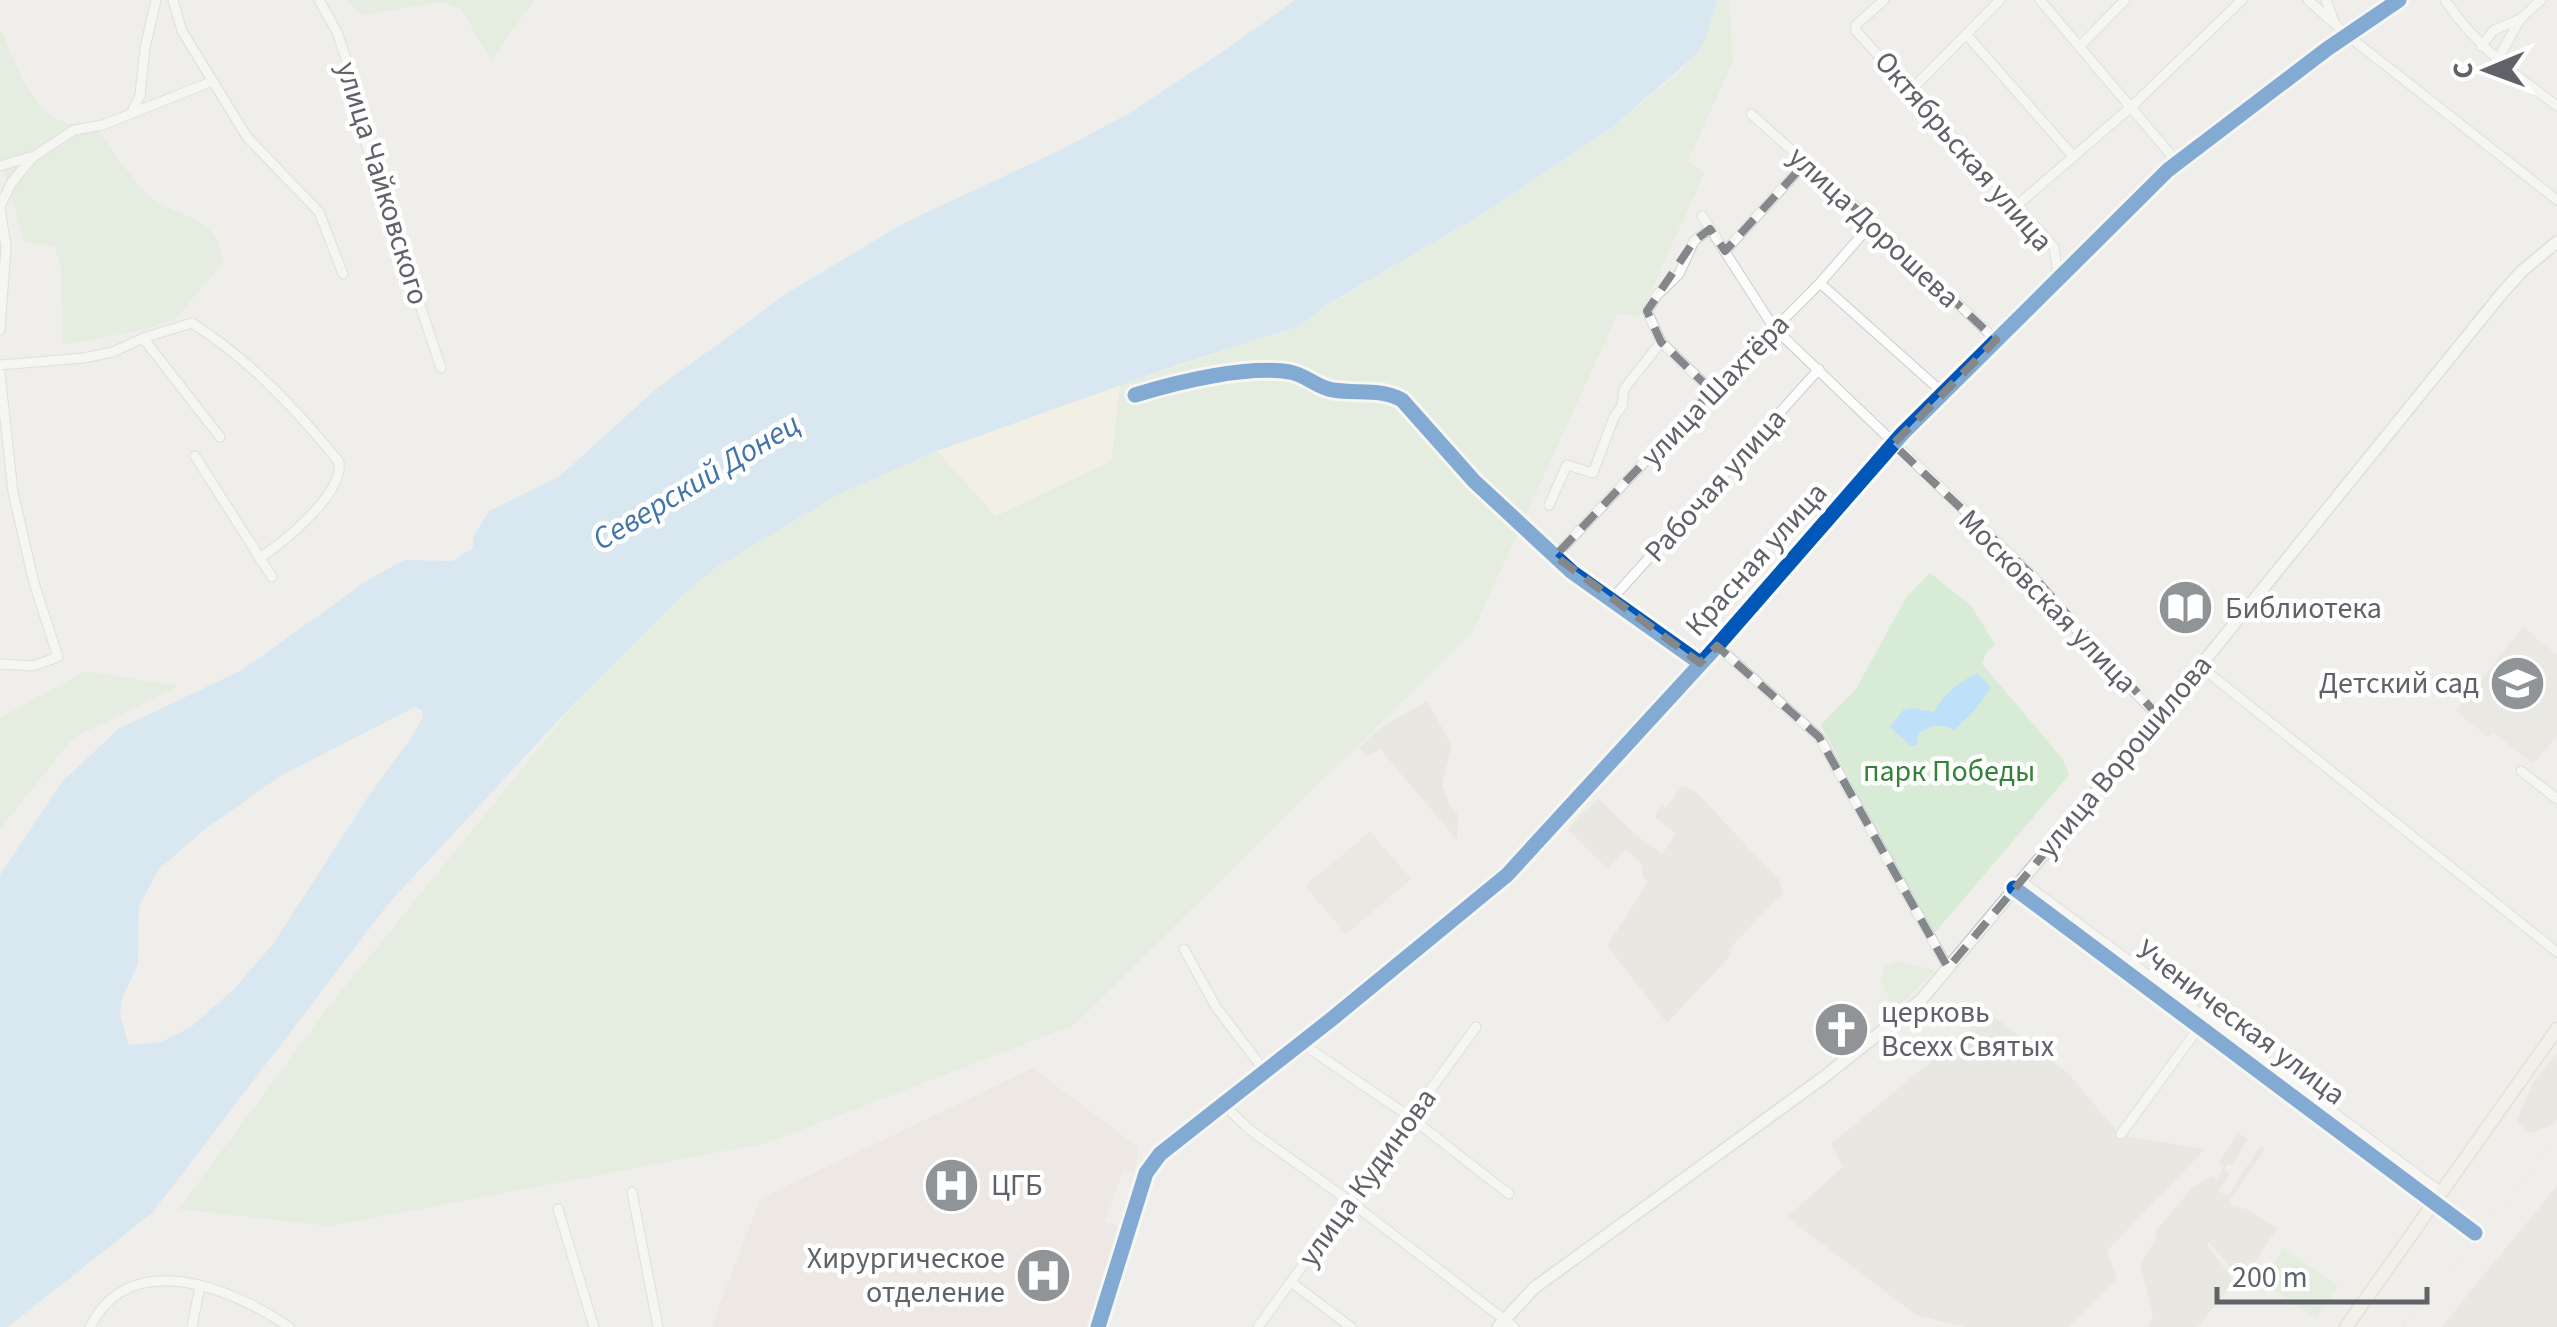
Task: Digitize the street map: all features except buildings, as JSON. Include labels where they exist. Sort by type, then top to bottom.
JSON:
[{"type":"main road","points":[[2346,1327],[2557,1029]]},
{"type":"street","points":[[131,112],[140,95],[156,0]]},
{"type":"street","points":[[173,0],[182,32],[247,137],[319,212],[342,274]]},
{"type":"street","name":"улица Чайковского","points":[[319,0],[337,32],[346,59],[358,122],[441,368]]},
{"type":"street","name":"Октябрьская улица","points":[[1884,0],[1854,28],[2054,247],[2059,280]]},
{"type":"street","points":[[1912,89],[2000,0]]},
{"type":"street","points":[[2040,0],[2177,162]]},
{"type":"street","points":[[2078,47],[2125,0]]},
{"type":"street","points":[[2015,207],[2131,107],[2242,0]]},
{"type":"street","points":[[2308,0],[2557,200]]},
{"type":"street","points":[[2326,0],[2335,24]]},
{"type":"street","name":"Красная улица","points":[[1098,1327],[1150,1167],[1182,1135],[1508,875],[1942,392],[2177,162],[2399,0]]},
{"type":"street","points":[[2445,0],[2482,46],[2557,106]]},
{"type":"street","points":[[2497,60],[2520,19],[2541,0]]},
{"type":"street","points":[[2482,46],[2494,30],[2520,19]]},
{"type":"street","points":[[1966,34],[2074,156]]},
{"type":"street","points":[[0,166],[33,156],[74,130],[103,125],[213,81]]},
{"type":"street","name":"улица Дорошева","points":[[1751,114],[1873,222],[1996,340]]},
{"type":"street","points":[[0,330],[6,247],[0,207],[12,182],[33,156]]},
{"type":"street","points":[[1725,252],[1806,162]]},
{"type":"street","name":"Московская улица","points":[[1702,216],[1774,328],[2033,576],[2092,648],[2159,717]]},
{"type":"street","name":"улица Шахтёра","points":[[1555,556],[1820,283],[1873,222]]},
{"type":"street","points":[[1710,228],[1694,241],[1679,274],[1657,294],[1647,310],[1661,342],[1712,391]]},
{"type":"street","name":"улица Ворошилова","points":[[1505,1324],[1542,1282],[1892,1026],[1921,1000],[2159,717],[2503,292],[2557,242]]},
{"type":"street","points":[[1820,283],[1942,392]]},
{"type":"street","points":[[0,365],[113,352],[192,323],[242,360],[297,410],[340,462],[339,478],[303,524],[259,558]]},
{"type":"street","points":[[143,338],[220,437]]},
{"type":"street","points":[[1549,505],[1567,464],[1593,472],[1622,406],[1624,389],[1661,342]]},
{"type":"street","name":"Рабочая улица","points":[[1611,600],[1819,370]]},
{"type":"street","points":[[1136,394],[1191,380],[1275,371],[1294,373],[1331,390],[1391,394],[1402,400],[1474,481],[1555,556],[1700,663]]},
{"type":"street","points":[[0,373],[13,492],[34,583],[58,657],[33,666],[0,664]]},
{"type":"street","points":[[195,456],[272,577]]},
{"type":"street","points":[[0,495],[13,492]]},
{"type":"street","points":[[1717,646],[1819,737],[1948,968]]},
{"type":"street","points":[[2200,666],[2557,952]]},
{"type":"street","points":[[2522,771],[2557,798]]},
{"type":"street","name":"Ученическая улица","points":[[2017,884],[2200,1026],[2438,1196]]},
{"type":"street","name":"Ученическая улица","points":[[2017,884],[2438,1196]]},
{"type":"street","points":[[1184,949],[1216,1007],[1264,1070]]},
{"type":"street","points":[[2121,1134],[2200,1026]]},
{"type":"street","name":"улица Кудинова","points":[[1258,1327],[1476,1027]]},
{"type":"street","points":[[1301,1043],[1410,1117],[1509,1194]]},
{"type":"street","points":[[1223,1104],[1250,1130],[1348,1200],[1505,1324]]},
{"type":"street","points":[[632,1192],[658,1327]]},
{"type":"street","points":[[2438,1196],[2475,1233]]},
{"type":"street","points":[[558,1209],[594,1327]]},
{"type":"street","points":[[90,1327],[111,1297],[130,1285],[148,1281],[200,1286],[230,1296],[289,1327]]},
{"type":"street","points":[[1290,1282],[1351,1327]]},
{"type":"street","points":[[192,1327],[200,1286]]},
{"type":"highlighted area","points":[[1806,162],[1996,340],[1893,444],[2033,576],[2159,717],[1948,968],[1819,737],[1717,646],[1700,663],[1555,556],[1712,391],[1661,342],[1647,311],[1694,241],[1710,229],[1725,251]]},
{"type":"shaded area","name":"Детский сад","points":[[2523,627],[2557,655],[2557,736],[2533,764],[2493,732],[2488,737],[2456,711]]},
{"type":"shaded area","points":[[1427,701],[1452,746],[1442,784],[1449,805],[1458,815],[1457,840],[1380,749],[1367,756],[1359,748],[1377,730]]},
{"type":"shaded area","points":[[1682,786],[1695,791],[1779,880],[1783,893],[1728,950],[1731,955],[1667,1023],[1607,946],[1648,882],[1643,877],[1642,864],[1625,849],[1608,869],[1568,830],[1599,799],[1662,854],[1676,834],[1654,816]]},
{"type":"shaded area","points":[[1370,832],[1411,879],[1346,934],[1305,886]]},
{"type":"shaded area","points":[[1981,1007],[2068,1073],[2120,1135],[2205,1149],[2107,1251],[2117,1278],[2068,1327],[1965,1327],[1916,1315],[1787,1217],[1843,1167],[1831,1144],[1978,1023]]},
{"type":"shaded area","points":[[2557,1053],[2557,1120],[2530,1133],[2516,1122],[2532,1084]]},
{"type":"shaded area","name":"ЦГБ","points":[[1033,1068],[1138,1147],[1135,1172],[1123,1171],[1105,1222],[1123,1227],[1087,1327],[715,1327],[713,1322],[760,1199]]},
{"type":"shaded area","points":[[2238,1133],[2248,1139],[2232,1166],[2228,1164],[2224,1169],[2230,1174],[2218,1191],[2228,1196],[2260,1146],[2265,1149],[2230,1200],[2233,1207],[2247,1209],[2277,1228],[2245,1278],[2239,1277],[2209,1242],[2207,1245],[2234,1281],[2198,1327],[2148,1327],[2153,1314],[2140,1264],[2157,1237],[2154,1233],[2192,1188],[2211,1176],[2217,1180],[2224,1166],[2219,1162]]},
{"type":"shaded area","points":[[2557,1186],[2557,1327],[2442,1327],[2485,1273]]},
{"type":"green space","points":[[345,0],[534,0],[491,60],[461,9],[442,2],[363,15]]},
{"type":"green space","points":[[1717,0],[1729,0],[1733,61],[1688,161],[1705,172],[1639,317],[1618,313],[1472,633],[1074,1025],[767,1143],[330,1226],[179,1209],[326,1010],[583,694],[717,567],[839,494],[937,451],[996,516],[1111,461],[1120,385],[1300,326],[1325,307],[1489,210],[1610,129],[1679,73],[1706,39]]},
{"type":"green space","points":[[0,29],[23,80],[44,109],[74,125],[94,125],[146,193],[198,221],[214,236],[223,263],[175,319],[143,330],[63,345],[61,267],[54,246],[25,242],[0,160]]},
{"type":"green space","name":"парк Победы","points":[[1930,573],[1971,606],[1995,644],[1982,664],[2062,758],[2069,775],[1932,936],[1821,725],[1856,689],[1907,596]]},
{"type":"green space","points":[[86,671],[179,686],[73,738],[0,829],[0,718]]},
{"type":"green space","points":[[1897,961],[1935,970],[1894,1012],[1881,978],[1885,966]]},
{"type":"green space","points":[[2284,1248],[2338,1285],[2316,1318],[2262,1281]]},
{"type":"sand","points":[[1120,385],[1111,461],[996,516],[937,451]]},
{"type":"water","name":"Северский Донец","points":[[1295,0],[1717,0],[1706,39],[1697,54],[1610,129],[1489,210],[1325,306],[1300,326],[1174,366],[937,451],[839,494],[717,567],[583,694],[389,903],[153,1212],[8,1327],[0,1327],[0,875],[62,782],[118,729],[242,670],[368,580],[406,560],[452,561],[473,548],[473,537],[489,511],[560,476],[655,390],[787,293],[904,223],[1128,114]],"holes":[[[415,707],[422,710],[415,732],[273,944],[234,989],[191,1027],[161,1042],[129,1045],[120,1016],[122,999],[138,964],[139,906],[159,869],[204,830],[282,775]]]},
{"type":"water","points":[[1977,673],[1991,687],[1954,730],[1931,727],[1918,734],[1917,745],[1911,746],[1890,727],[1903,710],[1934,712],[1952,689]]},
{"type":"railway","points":[[2403,1327],[2557,1138]]},
{"type":"cycle path","points":[[1098,1327],[1146,1173],[1160,1154],[1507,875],[1717,646],[1902,434],[2168,170],[2327,49],[2399,0]]},
{"type":"cycle path","points":[[1135,395],[1212,376],[1273,370],[1296,374],[1328,389],[1394,396],[1402,400],[1474,481],[1572,572],[1700,663]]},
{"type":"cycle path","points":[[2014,888],[2475,1233]]},
{"type":"place","name":"Библиотека","points":[[2186,608]]},
{"type":"place","name":"Детский сад","points":[[2518,683]]},
{"type":"place","name":"церковь Всехх Святых","points":[[1842,1029]]},
{"type":"place","name":"ЦГБ","points":[[952,1185]]},
{"type":"place","name":"Хирургическое отделение","points":[[1044,1275]]}]
